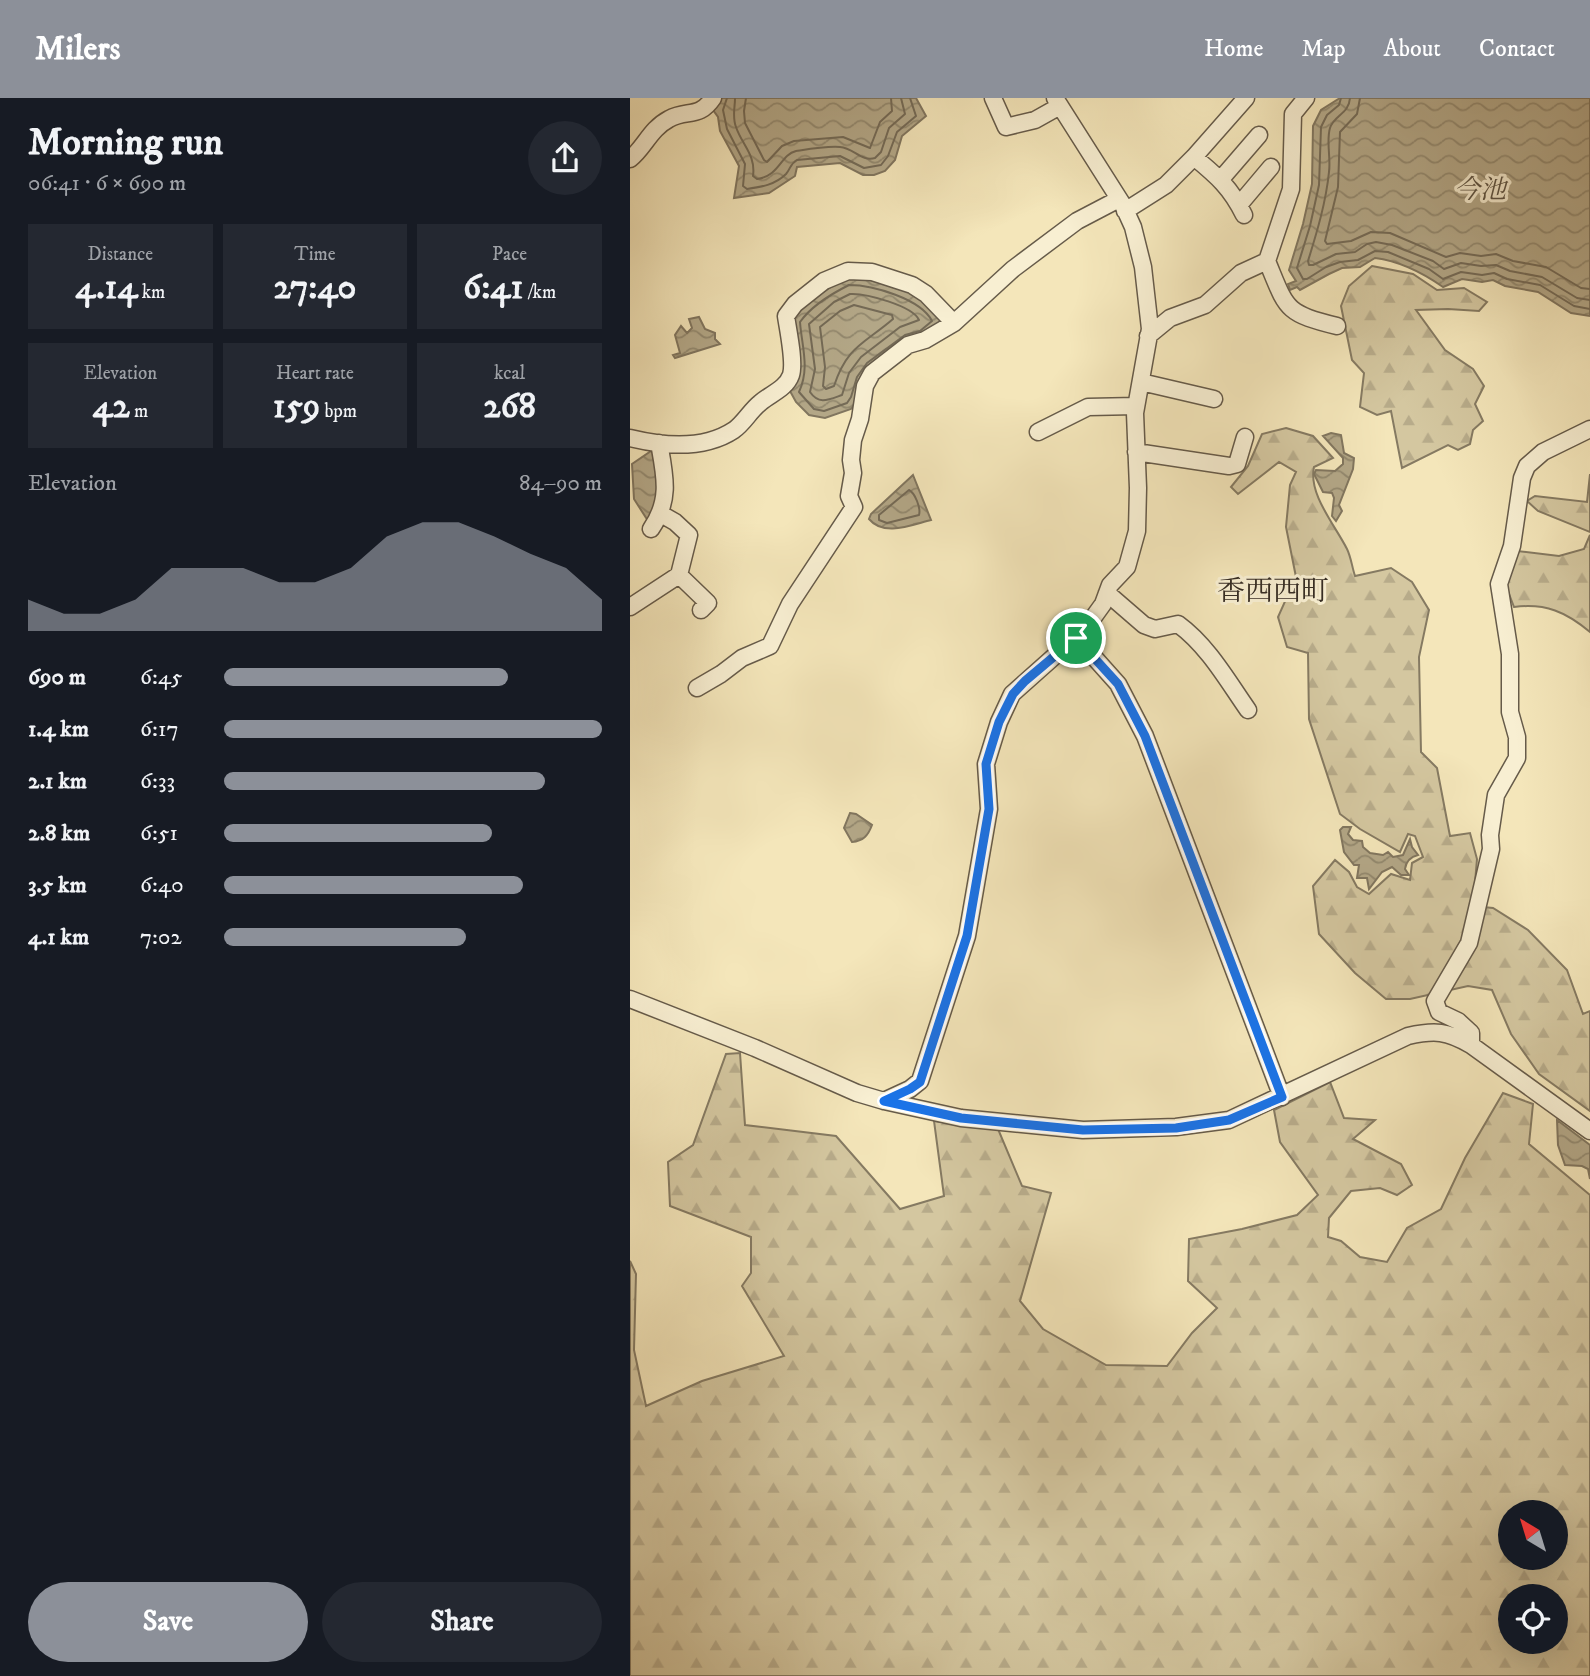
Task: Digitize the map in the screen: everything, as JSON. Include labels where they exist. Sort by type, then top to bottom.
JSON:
[{"type":"street","points":[[630,159],[644,146],[649,135],[659,125],[671,117],[700,112],[713,98]]},
{"type":"street","points":[[884,1101],[920,1082],[967,936],[989,809],[986,764],[999,722],[1013,694],[1076,638],[1103,604],[1110,584],[1127,567],[1137,531],[1136,405],[1150,328],[1143,267],[1133,227],[1057,102],[1035,120],[1006,127],[993,98]]},
{"type":"street","points":[[697,688],[742,658],[770,646],[790,604],[854,507],[849,496],[853,473],[853,440],[860,419],[865,386],[873,373],[908,345],[925,340],[954,323],[1013,270],[1077,221],[1166,185],[1246,98]]},
{"type":"street","points":[[1306,98],[1293,114],[1291,189],[1267,261],[1285,304],[1304,318],[1337,326]]},
{"type":"street","points":[[1221,179],[1259,135]]},
{"type":"street","points":[[1194,157],[1221,179],[1241,210],[1271,167]]},
{"type":"street","points":[[1148,336],[1170,318],[1205,305],[1241,273],[1267,261]]},
{"type":"street","points":[[630,438],[659,443],[693,444],[715,441],[736,429],[758,404],[786,384],[792,372],[786,316],[795,304],[824,281],[848,271],[872,272],[912,285],[926,294],[954,323]]},
{"type":"street","points":[[1141,382],[1214,399]]},
{"type":"street","points":[[1038,432],[1087,407],[1136,405]]},
{"type":"street","points":[[1471,1045],[1471,1033],[1458,1021],[1438,1012],[1435,1001],[1469,943],[1491,849],[1490,835],[1496,795],[1517,758],[1517,737],[1509,698],[1510,654],[1499,584],[1512,545],[1522,478],[1527,466],[1560,442],[1590,429]]},
{"type":"street","points":[[1136,452],[1229,466],[1237,464],[1245,437]]},
{"type":"street","points":[[651,528],[661,514],[664,497],[664,474],[659,443]]},
{"type":"street","points":[[631,615],[679,575],[688,535],[675,522],[661,514]]},
{"type":"street","points":[[679,575],[708,603],[701,610]]},
{"type":"street","points":[[1107,593],[1144,625],[1155,629],[1178,624],[1190,633],[1205,648],[1248,710]]},
{"type":"street","points":[[1076,638],[1118,684],[1145,736],[1282,1097]]},
{"type":"street","points":[[630,999],[755,1048],[857,1093],[884,1101],[961,1118],[1083,1130],[1176,1128],[1229,1120],[1408,1036],[1427,1031],[1451,1034],[1471,1045],[1590,1131]]},
{"type":"green space","points":[[1372,266],[1413,274],[1437,290],[1464,288],[1487,302],[1479,311],[1416,310],[1445,350],[1473,369],[1484,386],[1475,404],[1483,421],[1473,430],[1470,444],[1458,450],[1448,445],[1402,468],[1391,411],[1377,415],[1360,407],[1364,373],[1352,360],[1341,306],[1349,286]]},
{"type":"green space","points":[[1286,428],[1313,436],[1333,458],[1314,467],[1315,488],[1350,555],[1355,576],[1391,568],[1412,582],[1429,610],[1419,657],[1421,752],[1437,768],[1450,836],[1470,833],[1477,859],[1473,906],[1493,908],[1528,930],[1567,970],[1583,1014],[1590,1011],[1590,1111],[1539,1074],[1511,1034],[1492,990],[1468,986],[1410,999],[1386,999],[1355,973],[1319,934],[1313,886],[1335,860],[1349,872],[1357,887],[1369,894],[1391,874],[1410,880],[1412,863],[1423,857],[1415,836],[1408,834],[1400,852],[1340,814],[1309,719],[1308,653],[1287,647],[1278,617],[1296,577],[1286,527],[1290,485],[1296,472],[1279,462],[1238,494],[1231,487],[1248,466],[1262,434]]},
{"type":"green space","points":[[1590,474],[1590,532],[1538,511],[1527,501],[1535,496],[1587,502]]},
{"type":"green space","points":[[1590,535],[1590,632],[1555,610],[1536,606],[1514,607],[1506,586],[1517,551],[1559,556],[1584,549]]},
{"type":"green space","points":[[740,1053],[745,1125],[836,1136],[900,1209],[944,1196],[934,1121],[998,1129],[1022,1186],[1051,1193],[1020,1301],[1043,1329],[1106,1365],[1167,1366],[1192,1333],[1217,1308],[1188,1281],[1189,1239],[1297,1215],[1318,1195],[1280,1142],[1274,1110],[1330,1082],[1344,1118],[1375,1120],[1353,1139],[1401,1164],[1412,1185],[1397,1195],[1380,1188],[1351,1191],[1329,1218],[1328,1237],[1341,1241],[1360,1257],[1387,1262],[1407,1228],[1441,1209],[1465,1158],[1503,1093],[1533,1104],[1529,1144],[1590,1195],[1590,1676],[630,1676],[630,1261],[636,1274],[634,1350],[646,1406],[702,1381],[784,1356],[742,1286],[751,1273],[751,1237],[670,1206],[668,1162],[693,1145],[726,1054]]},
{"type":"water","points":[[721,98],[916,98],[926,116],[902,136],[895,160],[885,171],[863,175],[840,163],[797,167],[795,176],[769,193],[734,198],[739,166],[720,131],[718,117],[713,110]]},
{"type":"water","name":"今池","points":[[1340,98],[1590,98],[1590,316],[1571,313],[1538,292],[1505,286],[1493,280],[1482,282],[1462,279],[1443,287],[1410,268],[1375,258],[1360,267],[1342,268],[1300,290],[1297,287],[1290,290],[1288,284],[1296,281],[1289,270],[1312,184],[1313,126],[1321,110]]},
{"type":"water","points":[[847,278],[877,282],[908,292],[928,304],[944,322],[909,340],[851,409],[825,418],[809,415],[796,402],[790,391],[795,383],[798,366],[792,320],[817,296]]},
{"type":"water","points":[[699,317],[705,329],[715,333],[715,339],[720,344],[675,358],[673,355],[680,353],[675,335],[681,326],[687,333],[692,328],[689,319]]},
{"type":"water","points":[[1331,433],[1341,435],[1344,453],[1354,458],[1353,469],[1339,505],[1342,511],[1336,521],[1332,516],[1332,493],[1323,492],[1314,474],[1316,470],[1335,471],[1343,464],[1343,458],[1323,436]]},
{"type":"water","points":[[657,447],[663,474],[650,524],[634,499],[632,464]]},
{"type":"water","points":[[913,475],[931,520],[890,529],[869,519],[871,514]]},
{"type":"water","points":[[850,813],[872,825],[865,837],[852,842],[844,828]]},
{"type":"water","points":[[1343,827],[1351,827],[1348,834],[1353,840],[1362,841],[1363,847],[1370,853],[1383,855],[1388,852],[1393,857],[1403,855],[1410,839],[1418,855],[1406,864],[1405,869],[1409,875],[1401,875],[1392,867],[1382,872],[1369,889],[1367,878],[1357,878],[1359,865],[1354,865],[1344,852],[1340,830]]},
{"type":"water","points":[[1557,1120],[1590,1145],[1590,1179],[1588,1169],[1565,1165],[1558,1145]]},
{"type":"district","name":"香西西町","points":[[1273,590]]},
{"type":"route","points":[[1076,638],[1118,684],[1145,736],[1282,1097],[1229,1120],[1176,1128],[1083,1130],[961,1118],[884,1101],[920,1082],[967,936],[989,809],[986,764],[999,722],[1013,694],[1076,638]]}]
